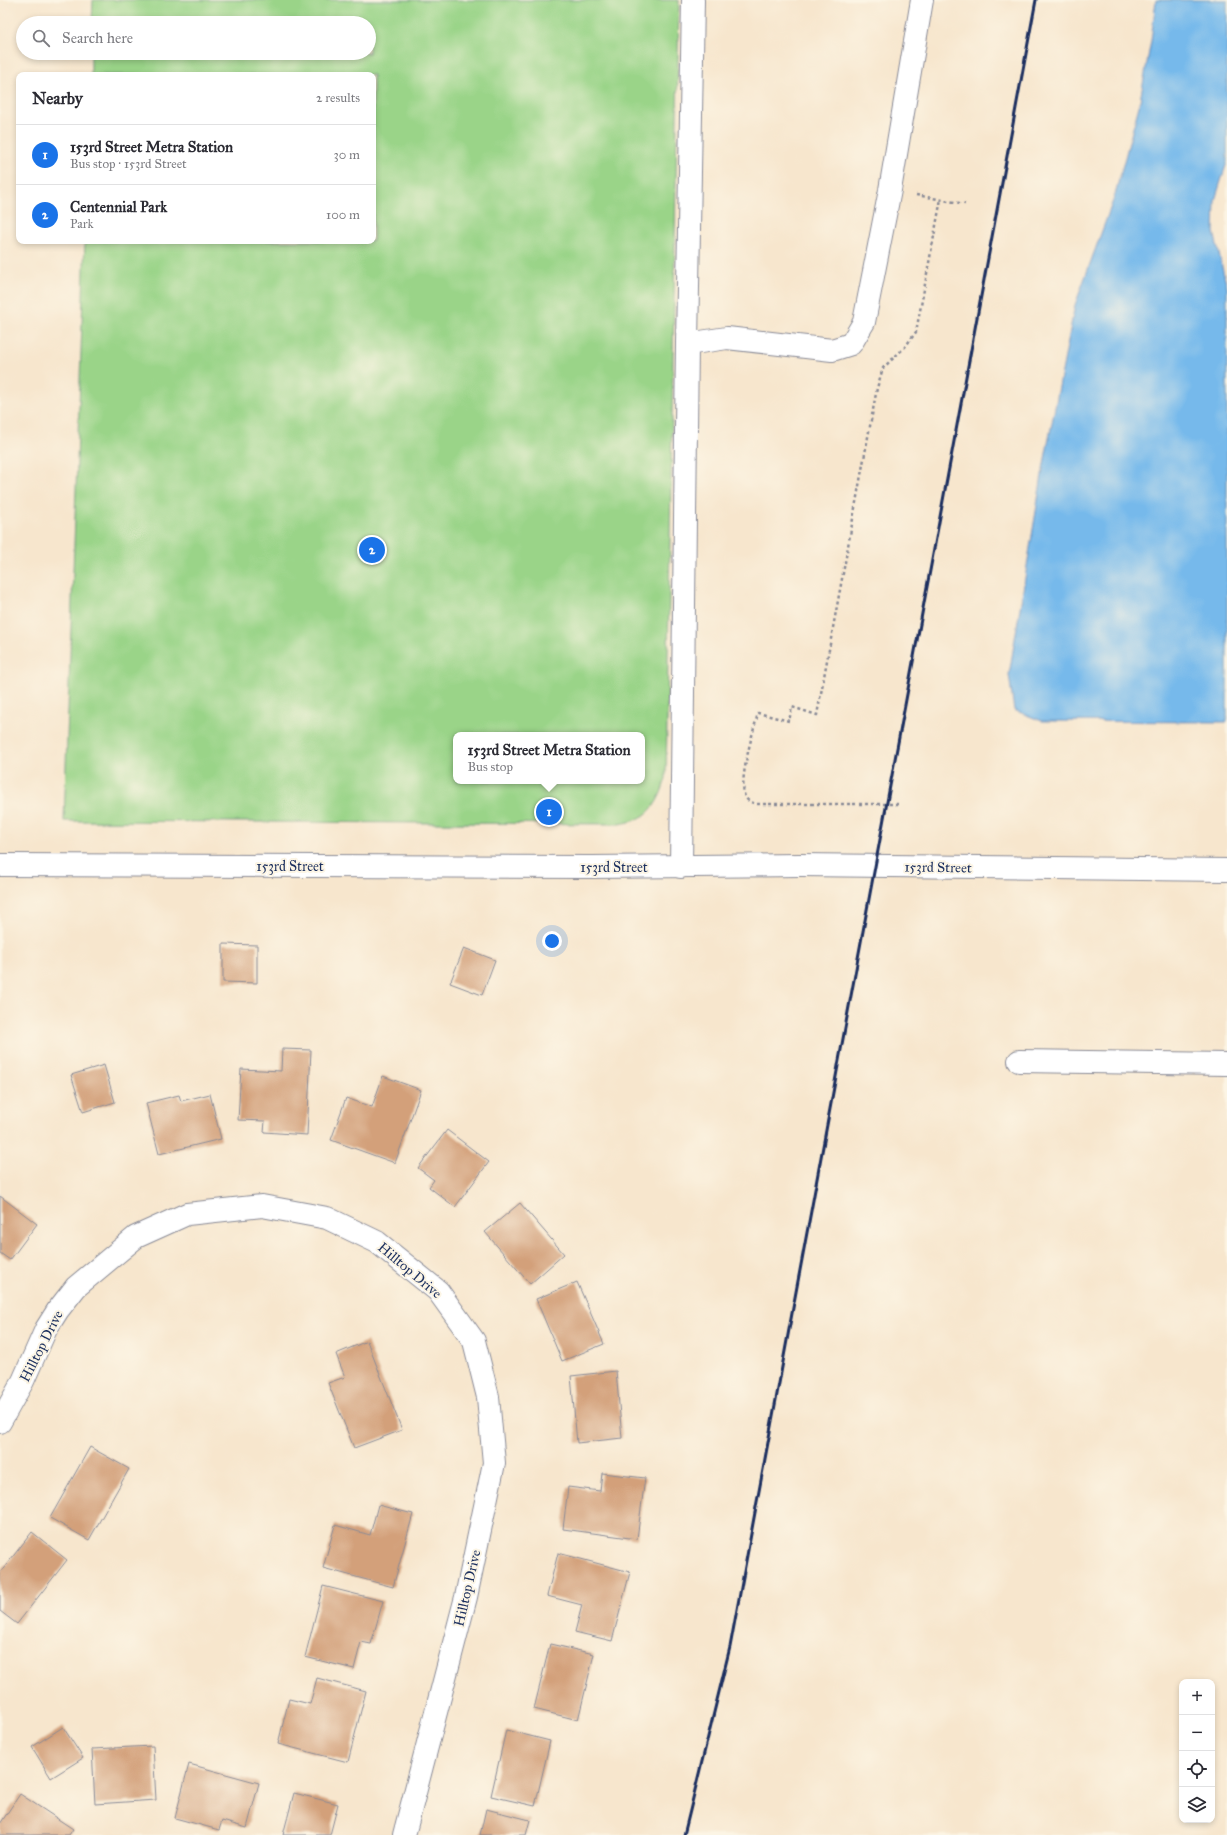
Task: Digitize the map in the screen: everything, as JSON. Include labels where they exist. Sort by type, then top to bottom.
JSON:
[{"type":"street","points":[[681,867],[687,344],[693,0]]},
{"type":"street","points":[[687,344],[727,338],[832,350],[851,344],[864,322],[890,190],[922,0]]},
{"type":"street","name":"153rd Street","points":[[0,865],[681,867],[800,865],[1227,870]]},
{"type":"street","points":[[1019,1061],[1227,1064]]},
{"type":"street","name":"Hilltop Drive","points":[[0,1422],[23,1381],[46,1329],[58,1310],[76,1287],[136,1237],[187,1214],[262,1206],[327,1218],[378,1242],[438,1290],[474,1341],[488,1397],[494,1462],[466,1597],[404,1835]]},
{"type":"path","points":[[890,190],[965,204]]},
{"type":"path","points":[[898,804],[756,804],[748,801],[744,794],[743,779],[758,714],[789,721],[792,707],[816,714],[877,388],[883,368],[905,347],[916,332],[941,199]]},
{"type":"green space","points":[[93,0],[679,0],[666,778],[655,804],[645,815],[629,822],[619,824],[64,821],[85,244],[376,244],[376,72],[91,72],[91,60],[376,60],[376,16],[92,16]]},
{"type":"water","points":[[1156,0],[1227,0],[1227,162],[1215,200],[1214,232],[1227,288],[1227,722],[1042,721],[1014,710],[1009,675],[1043,469],[1075,305],[1114,198],[1139,106],[1151,41]]},
{"type":"building","points":[[223,944],[257,945],[257,983],[223,982]]},
{"type":"building","points":[[464,948],[495,960],[482,995],[450,983]]},
{"type":"building","points":[[282,1049],[311,1050],[307,1135],[264,1132],[265,1121],[238,1120],[241,1069],[281,1071]]},
{"type":"building","points":[[104,1065],[115,1102],[83,1112],[71,1075]]},
{"type":"building","points":[[383,1076],[421,1090],[395,1163],[331,1140],[346,1098],[372,1107]]},
{"type":"building","points":[[210,1094],[221,1139],[159,1154],[146,1103],[179,1095],[181,1101]]},
{"type":"building","points":[[447,1130],[489,1162],[455,1207],[429,1187],[434,1180],[418,1168]]},
{"type":"building","points":[[0,1196],[37,1224],[10,1260],[0,1253]]},
{"type":"building","points":[[520,1203],[564,1254],[530,1284],[485,1232]]},
{"type":"building","points":[[577,1282],[604,1344],[562,1361],[536,1299]]},
{"type":"building","points":[[367,1341],[402,1430],[354,1448],[328,1383],[345,1377],[336,1354]]},
{"type":"building","points":[[616,1371],[622,1438],[577,1443],[571,1376]]},
{"type":"building","points":[[90,1447],[129,1469],[89,1540],[50,1518]]},
{"type":"building","points":[[602,1473],[645,1478],[637,1539],[563,1529],[568,1487],[600,1491]]},
{"type":"building","points":[[378,1505],[413,1514],[393,1587],[323,1568],[335,1525],[370,1535]]},
{"type":"building","points":[[32,1532],[67,1560],[17,1624],[0,1611],[0,1573]]},
{"type":"building","points":[[558,1553],[630,1572],[612,1641],[575,1632],[582,1605],[547,1596]]},
{"type":"building","points":[[323,1586],[383,1601],[371,1644],[361,1642],[354,1669],[305,1657]]},
{"type":"building","points":[[550,1644],[594,1654],[578,1720],[534,1709]]},
{"type":"building","points":[[317,1678],[366,1691],[348,1762],[278,1744],[289,1699],[310,1704]]},
{"type":"building","points":[[63,1727],[83,1758],[51,1778],[32,1747]]},
{"type":"building","points":[[506,1730],[550,1741],[535,1806],[491,1796]]},
{"type":"building","points":[[153,1746],[156,1800],[95,1804],[92,1749]]},
{"type":"building","points":[[189,1764],[259,1783],[247,1828],[222,1821],[219,1830],[175,1818]]},
{"type":"building","points":[[294,1793],[338,1804],[330,1835],[283,1835]]},
{"type":"building","points":[[20,1794],[73,1829],[69,1835],[0,1835],[0,1824]]},
{"type":"building","points":[[486,1809],[530,1820],[526,1835],[480,1835]]},
{"type":"railway","points":[[684,1835],[730,1647],[1036,0]]},
{"type":"place","name":"Centennial Park","points":[[372,550]]},
{"type":"place","name":"153rd Street Metra Station","points":[[549,812]]}]
